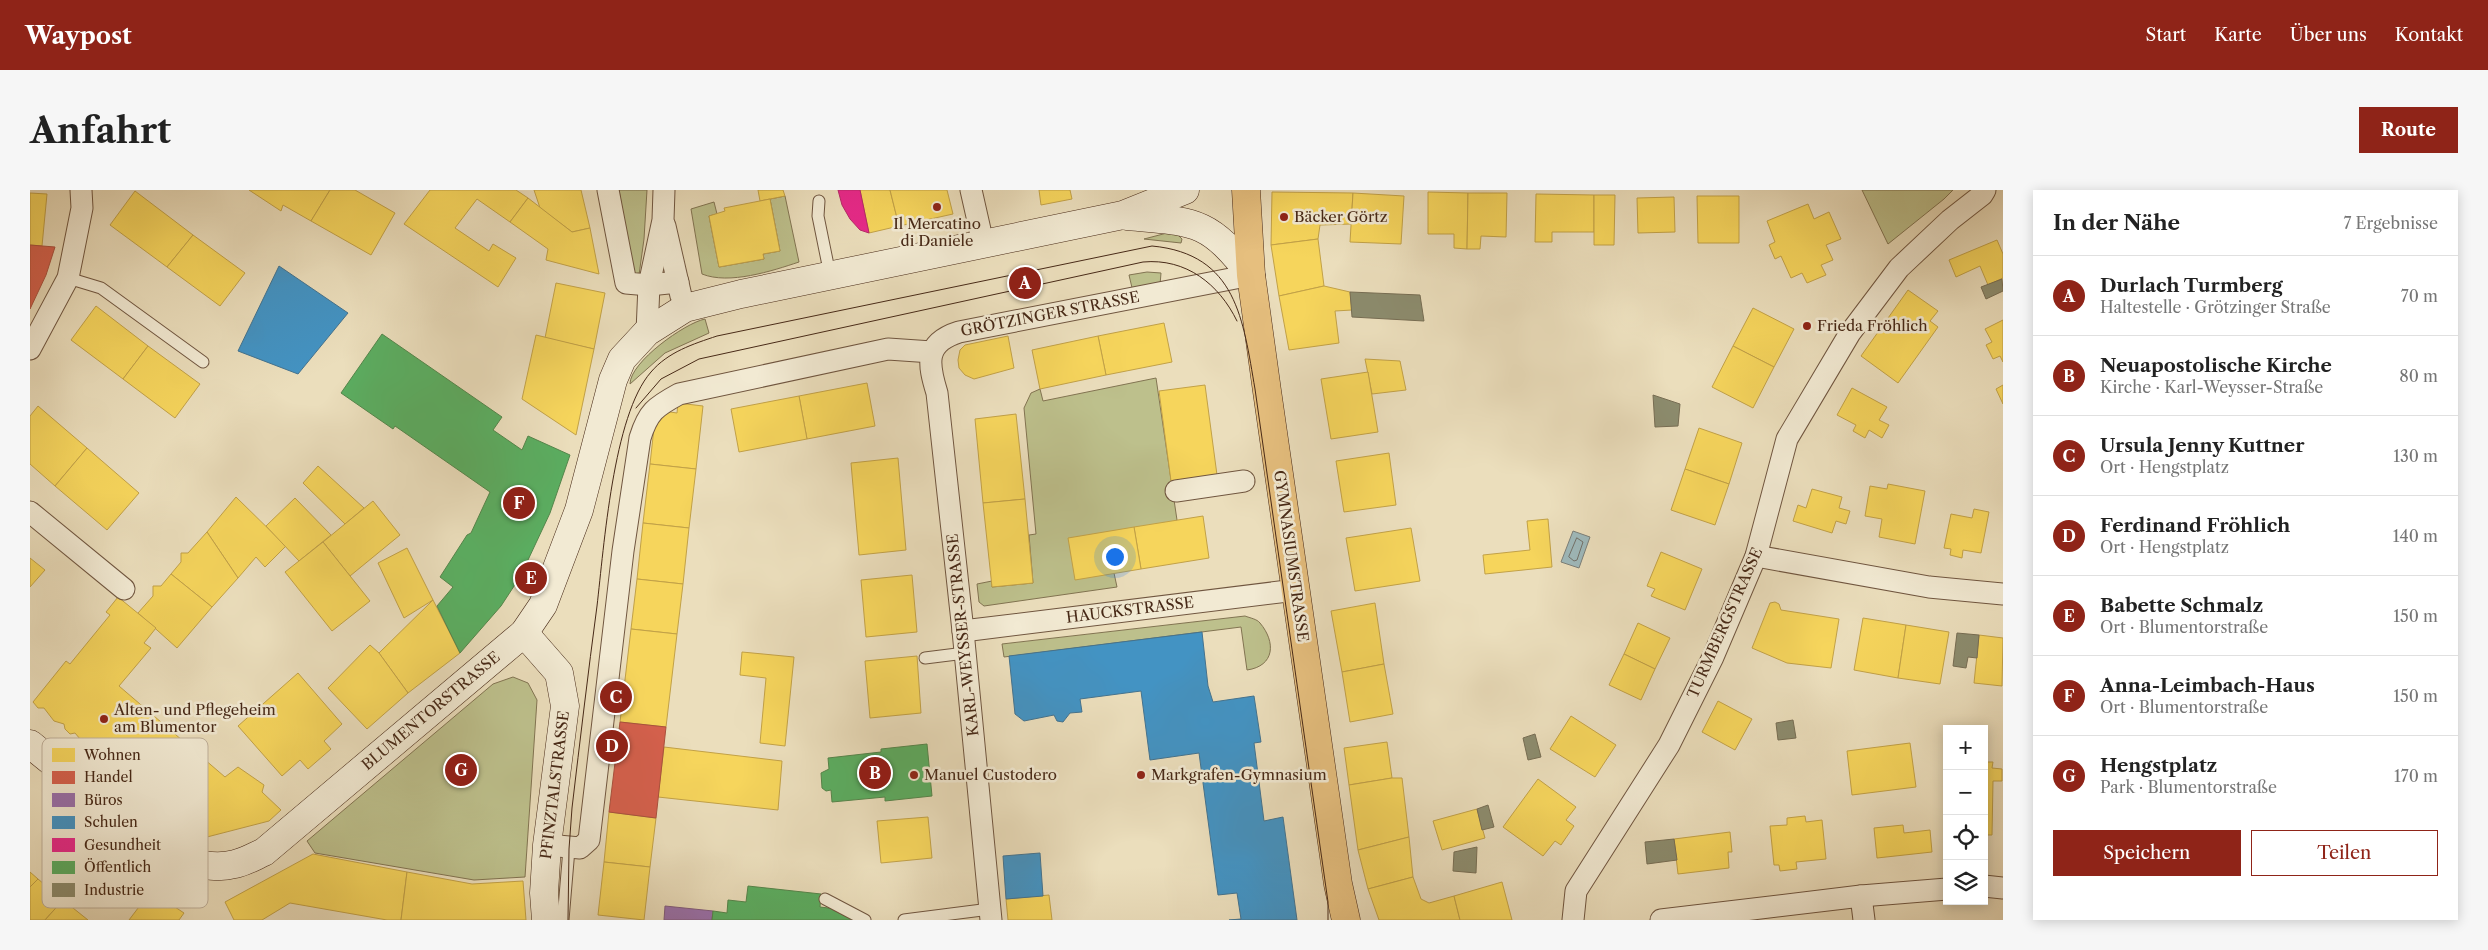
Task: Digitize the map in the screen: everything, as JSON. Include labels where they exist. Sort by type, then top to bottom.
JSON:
[{"type":"main road","points":[[685,308],[983,243],[1124,215],[1185,190]]},
{"type":"main road","name":"GYMNASIUMSTRASSE","points":[[1246,190],[1252,275],[1267,391],[1338,884],[1346,920]]},
{"type":"main road","points":[[1124,215],[1172,220],[1199,226],[1221,239],[1252,275]]},
{"type":"main road","name":"BLUMENTORSTRASSE","points":[[208,866],[235,864],[264,852],[524,633],[543,605],[579,510],[613,380],[622,359],[647,332],[685,308]]},
{"type":"main road","name":"PFINZTALSTRASSE","points":[[524,633],[559,673],[564,706],[558,847],[544,893],[546,920]]},
{"type":"main road","name":"BLUMENTORSTRASSE","points":[[30,744],[42,754]]},
{"type":"street","points":[[30,349],[68,278],[82,208],[81,190]]},
{"type":"street","points":[[608,190],[626,283],[649,285],[678,282]]},
{"type":"street","points":[[664,190],[664,220],[685,308]]},
{"type":"street","points":[[971,190],[983,243]]},
{"type":"street","name":"TURMBERGSTRASSE","points":[[1574,920],[1576,891],[1669,745],[1713,657],[1756,556],[1787,439],[1850,333],[1899,268],[1950,220],[1982,195],[1985,190]]},
{"type":"street","points":[[647,332],[649,285],[664,220]]},
{"type":"street","name":"GRÖTZINGER STRASSE","points":[[932,352],[947,335],[959,332],[1252,275]]},
{"type":"street","points":[[558,847],[580,848],[589,840],[623,551],[640,438],[645,422],[653,409],[679,394],[888,349],[932,352]]},
{"type":"street","name":"KARL-WEYSSER-STRASSE","points":[[932,352],[929,361],[930,374],[937,393],[991,915]]},
{"type":"street","points":[[1176,491],[1244,480]]},
{"type":"street","points":[[30,512],[124,589]]},
{"type":"street","points":[[1756,556],[1929,587],[2003,594]]},
{"type":"street","name":"HAUCKSTRASSE","points":[[963,631],[1296,590]]},
{"type":"street","points":[[1988,886],[2003,888]]},
{"type":"street","points":[[1661,920],[1861,896],[1943,888]]},
{"type":"street","points":[[1861,896],[1864,920]]},
{"type":"lane","points":[[819,201],[818,216],[830,276]]},
{"type":"lane","points":[[68,278],[102,288],[203,362]]},
{"type":"lane","points":[[1249,353],[1267,391]]},
{"type":"lane","points":[[925,658],[965,653]]},
{"type":"lane","points":[[558,847],[563,920]]},
{"type":"lane","points":[[825,899],[865,920]]},
{"type":"lane","points":[[904,920],[991,915]]},
{"type":"green space","points":[[619,190],[647,190],[644,239],[639,275],[633,274]]},
{"type":"green space","points":[[1862,190],[1953,190],[1888,244]]},
{"type":"green space","points":[[785,196],[799,262],[751,276],[725,278],[702,274],[691,209],[714,202],[717,214],[709,216],[719,267],[764,259],[763,254],[780,251],[770,199]]},
{"type":"green space","points":[[1167,233],[1177,234],[1182,239],[1181,243],[1144,239]]},
{"type":"green space","points":[[1147,272],[1161,273],[1160,285],[1133,292],[1129,275]]},
{"type":"green space","points":[[705,319],[709,333],[665,353],[630,384],[632,375],[648,355],[672,336]]},
{"type":"green space","points":[[1156,378],[1177,520],[1114,573],[1117,587],[984,606],[979,602],[977,584],[992,581],[992,587],[1033,583],[1029,535],[1036,534],[1024,408],[1031,393],[1040,389],[1043,401]]},
{"type":"green space","points":[[1245,616],[1260,623],[1269,638],[1270,645],[1268,658],[1263,664],[1247,670],[1241,627],[1004,657],[1002,644]]},
{"type":"green space","points":[[513,677],[528,683],[537,700],[525,877],[474,880],[315,853],[307,841],[493,684]]},
{"type":"water","points":[[1573,531],[1590,537],[1579,568],[1561,562]]},
{"type":"building: Wohnen","points":[[249,190],[330,190],[311,221],[283,205],[281,211]]},
{"type":"building: Wohnen","points":[[330,190],[355,190],[395,213],[371,255],[311,221]]},
{"type":"building: Wohnen","points":[[430,190],[516,190],[528,198],[510,222],[477,199],[455,228],[489,251],[493,244],[516,258],[498,287],[404,224]]},
{"type":"building: Wohnen","points":[[534,190],[581,190],[590,228],[572,232],[540,208]]},
{"type":"building: Wohnen","points":[[758,190],[783,190],[785,196],[760,201]]},
{"type":"building: Wohnen","points":[[860,190],[890,190],[899,226],[869,233]]},
{"type":"building: Wohnen","points":[[890,190],[947,190],[953,214],[899,226]]},
{"type":"building: Wohnen","points":[[1039,190],[1070,190],[1072,199],[1041,205]]},
{"type":"building: Wohnen","points":[[135,191],[193,235],[167,267],[110,225]]},
{"type":"building: Wohnen","points":[[1272,192],[1353,193],[1351,224],[1320,225],[1318,239],[1271,245]]},
{"type":"building: Wohnen","points":[[1428,192],[1468,193],[1467,249],[1454,248],[1454,234],[1428,234]]},
{"type":"building: Wohnen","points":[[30,193],[47,194],[42,246],[30,245]]},
{"type":"building: Wohnen","points":[[1353,193],[1404,196],[1401,244],[1350,242]]},
{"type":"building: Wohnen","points":[[1468,193],[1507,193],[1506,237],[1481,236],[1480,249],[1467,249]]},
{"type":"building: Wohnen","points":[[1536,194],[1594,195],[1594,232],[1552,232],[1552,242],[1535,242]]},
{"type":"building: Wohnen","points":[[1594,195],[1615,195],[1614,245],[1594,245]]},
{"type":"building: Wohnen","points":[[1697,196],[1739,196],[1739,243],[1698,243]]},
{"type":"building: Wohnen","points":[[1674,197],[1675,232],[1638,233],[1637,198]]},
{"type":"building: Wohnen","points":[[528,198],[572,232],[590,228],[599,274],[546,260],[548,249],[510,222]]},
{"type":"building: Wohnen","points":[[770,199],[780,251],[763,254],[764,259],[719,267],[709,216],[725,211],[724,208]]},
{"type":"building: Wohnen","points":[[1808,204],[1814,219],[1829,212],[1841,239],[1826,245],[1833,260],[1821,265],[1826,275],[1807,283],[1802,273],[1791,278],[1781,256],[1775,259],[1769,245],[1775,242],[1767,221]]},
{"type":"building: Wohnen","points":[[193,235],[245,273],[220,306],[167,267]]},
{"type":"building: Wohnen","points":[[1318,239],[1324,286],[1279,296],[1271,245]]},
{"type":"building: Wohnen","points":[[1997,240],[2003,254],[2003,278],[1988,285],[1980,266],[1956,277],[1949,260]]},
{"type":"building: Wohnen","points":[[556,283],[605,293],[594,349],[545,338]]},
{"type":"building: Wohnen","points":[[1324,286],[1350,292],[1352,310],[1335,311],[1339,343],[1289,350],[1279,296]]},
{"type":"building: Wohnen","points":[[1908,290],[1938,311],[1930,321],[1938,327],[1898,383],[1861,356]]},
{"type":"building: Wohnen","points":[[96,306],[148,346],[123,379],[71,340]]},
{"type":"building: Wohnen","points":[[1753,308],[1794,329],[1774,367],[1733,346]]},
{"type":"building: Wohnen","points":[[2003,320],[2003,362],[2000,356],[1993,359],[1986,345],[1992,342],[1985,329]]},
{"type":"building: Wohnen","points":[[1164,323],[1172,362],[1106,375],[1098,336]]},
{"type":"building: Wohnen","points":[[536,335],[594,349],[576,435],[522,399]]},
{"type":"building: Wohnen","points":[[1008,336],[1014,368],[974,379],[965,375],[959,368],[960,350],[965,345]]},
{"type":"building: Wohnen","points":[[1098,336],[1106,375],[1040,389],[1032,350]]},
{"type":"building: Wohnen","points":[[148,346],[200,384],[175,418],[123,379]]},
{"type":"building: Wohnen","points":[[1733,346],[1774,367],[1753,408],[1712,387]]},
{"type":"building: Wohnen","points":[[1365,359],[1400,361],[1406,390],[1372,394]]},
{"type":"building: Wohnen","points":[[1368,372],[1378,432],[1331,439],[1321,379]]},
{"type":"building: Wohnen","points":[[867,383],[875,426],[807,439],[799,396]]},
{"type":"building: Wohnen","points":[[1205,385],[1217,475],[1171,481],[1159,391]]},
{"type":"building: Wohnen","points":[[2003,385],[2003,404],[1996,389]]},
{"type":"building: Wohnen","points":[[1852,388],[1887,407],[1879,420],[1889,425],[1882,438],[1869,430],[1865,438],[1853,431],[1856,425],[1837,415]]},
{"type":"building: Wohnen","points":[[799,396],[807,439],[739,452],[731,409]]},
{"type":"building: Wohnen","points":[[678,403],[703,406],[696,469],[650,464],[656,410],[677,413]]},
{"type":"building: Wohnen","points":[[38,406],[87,448],[55,486],[30,464],[30,416]]},
{"type":"building: Wohnen","points":[[1016,414],[1025,499],[983,503],[975,419]]},
{"type":"building: Wohnen","points":[[1699,428],[1742,443],[1729,484],[1685,469]]},
{"type":"building: Wohnen","points":[[87,448],[139,493],[107,530],[55,486]]},
{"type":"building: Wohnen","points":[[1389,453],[1396,505],[1344,512],[1336,461]]},
{"type":"building: Wohnen","points":[[898,458],[906,550],[859,555],[851,463]]},
{"type":"building: Wohnen","points":[[650,464],[696,469],[689,528],[643,523]]},
{"type":"building: Wohnen","points":[[318,466],[364,508],[345,524],[303,483]]},
{"type":"building: Wohnen","points":[[1685,469],[1729,484],[1715,525],[1671,510]]},
{"type":"building: Wohnen","points":[[1888,484],[1925,491],[1915,544],[1879,537],[1882,519],[1865,516],[1870,486],[1887,489]]},
{"type":"building: Wohnen","points":[[1812,489],[1842,497],[1839,508],[1850,511],[1846,524],[1836,521],[1832,533],[1793,521],[1798,505],[1806,508]]},
{"type":"building: Wohnen","points":[[236,497],[286,546],[265,567],[256,557],[238,578],[207,532]]},
{"type":"building: Wohnen","points":[[295,498],[331,535],[299,561],[266,526]]},
{"type":"building: Wohnen","points":[[1025,499],[1033,583],[992,587],[983,503]]},
{"type":"building: Wohnen","points":[[373,501],[400,535],[350,576],[323,542]]},
{"type":"building: Wohnen","points":[[1974,509],[1989,512],[1981,553],[1963,550],[1962,558],[1950,555],[1951,549],[1944,548],[1951,514],[1972,518]]},
{"type":"building: Wohnen","points":[[1203,516],[1209,558],[1141,569],[1134,527]]},
{"type":"building: Wohnen","points":[[1548,519],[1552,567],[1485,574],[1483,555],[1530,550],[1527,521]]},
{"type":"building: Wohnen","points":[[643,523],[689,528],[683,584],[637,579]]},
{"type":"building: Wohnen","points":[[1134,527],[1141,569],[1075,580],[1068,538]]},
{"type":"building: Wohnen","points":[[1411,528],[1420,581],[1355,591],[1346,538]]},
{"type":"building: Wohnen","points":[[207,532],[238,578],[212,607],[171,574],[181,562],[181,553],[188,553]]},
{"type":"building: Wohnen","points":[[323,542],[370,601],[332,631],[285,572]]},
{"type":"building: Wohnen","points":[[407,548],[433,600],[404,618],[378,563]]},
{"type":"building: Wohnen","points":[[1661,552],[1702,569],[1685,610],[1651,596],[1655,589],[1647,586]]},
{"type":"building: Wohnen","points":[[30,558],[45,570],[30,587]]},
{"type":"building: Wohnen","points":[[171,574],[212,607],[177,648],[138,613],[153,596],[153,586],[161,586]]},
{"type":"building: Wohnen","points":[[912,575],[917,632],[866,637],[861,580]]},
{"type":"building: Wohnen","points":[[637,579],[683,584],[677,634],[631,629]]},
{"type":"building: Wohnen","name":"Alten- und Pflegeheim am Blumentor","points":[[118,597],[156,628],[144,643],[151,648],[119,686],[180,738],[79,738],[75,733],[70,734],[65,729],[64,724],[54,721],[44,708],[38,708],[33,702],[66,661],[70,664],[110,615],[106,612]]},
{"type":"building: Wohnen","points":[[433,600],[460,653],[408,693],[379,653]]},
{"type":"building: Wohnen","points":[[1775,602],[1779,604],[1781,610],[1839,619],[1831,668],[1787,663],[1752,648],[1770,603]]},
{"type":"building: Wohnen","points":[[1375,603],[1384,664],[1342,672],[1331,611]]},
{"type":"building: Wohnen","points":[[1863,618],[1906,625],[1898,678],[1854,670]]},
{"type":"building: Wohnen","points":[[1638,623],[1670,638],[1655,669],[1624,654]]},
{"type":"building: Wohnen","points":[[1906,625],[1949,632],[1940,684],[1898,678]]},
{"type":"building: Wohnen","points":[[631,629],[677,634],[666,727],[620,722]]},
{"type":"building: Wohnen","points":[[1979,635],[2003,638],[2002,686],[1974,683]]},
{"type":"building: Wohnen","points":[[370,645],[379,653],[408,693],[367,729],[328,688]]},
{"type":"building: Wohnen","points":[[742,652],[794,657],[785,746],[760,743],[766,678],[740,675]]},
{"type":"building: Wohnen","points":[[1624,654],[1655,669],[1641,700],[1609,685]]},
{"type":"building: Wohnen","points":[[917,656],[921,713],[870,718],[865,661]]},
{"type":"building: Wohnen","points":[[1384,664],[1393,714],[1350,722],[1342,672]]},
{"type":"building: Wohnen","points":[[298,673],[342,724],[324,741],[331,749],[308,769],[300,760],[282,776],[238,726]]},
{"type":"building: Wohnen","points":[[1718,701],[1752,719],[1735,750],[1702,732]]},
{"type":"building: Wohnen","points":[[1571,716],[1616,745],[1595,777],[1550,749]]},
{"type":"building: Wohnen","points":[[1387,742],[1392,778],[1349,785],[1344,748]]},
{"type":"building: Wohnen","points":[[1910,743],[1916,787],[1852,795],[1847,751]]},
{"type":"building: Wohnen","points":[[664,747],[782,761],[778,810],[658,797]]},
{"type":"building: Wohnen","name":"Alten- und Pflegeheim am Blumentor","points":[[208,762],[225,777],[238,767],[264,785],[262,792],[281,810],[269,821],[208,837]]},
{"type":"building: Wohnen","points":[[1988,762],[1993,762],[1992,768],[2002,769],[2002,781],[1993,781],[1992,835],[1988,835]]},
{"type":"building: Wohnen","points":[[1402,778],[1409,837],[1358,850],[1349,785]]},
{"type":"building: Wohnen","points":[[1538,779],[1576,807],[1566,820],[1574,826],[1561,845],[1555,841],[1543,856],[1503,827]]},
{"type":"building: Wohnen","points":[[1477,809],[1485,838],[1442,850],[1433,821]]},
{"type":"building: Wohnen","points":[[609,812],[656,818],[650,867],[604,862]]},
{"type":"building: Wohnen","points":[[1805,816],[1806,822],[1822,820],[1826,859],[1796,862],[1797,869],[1780,871],[1779,865],[1774,865],[1770,826],[1787,825],[1787,818]]},
{"type":"building: Wohnen","points":[[928,817],[932,858],[881,863],[877,821]]},
{"type":"building: Wohnen","points":[[1903,825],[1904,833],[1930,830],[1932,852],[1877,858],[1874,828]]},
{"type":"building: Wohnen","points":[[1730,832],[1732,852],[1728,852],[1729,868],[1678,874],[1674,839]]},
{"type":"building: Wohnen","points":[[1409,837],[1413,877],[1368,889],[1358,850]]},
{"type":"building: Wohnen","points":[[313,854],[407,872],[401,920],[387,920],[290,903],[262,920],[234,920],[225,902]]},
{"type":"building: Wohnen","points":[[604,862],[650,867],[644,920],[598,915]]},
{"type":"building: Wohnen","points":[[30,872],[38,879],[30,887]]},
{"type":"building: Wohnen","points":[[407,872],[472,884],[523,881],[526,920],[401,920]]},
{"type":"building: Wohnen","points":[[1413,877],[1421,899],[1429,903],[1454,896],[1460,920],[1379,920],[1368,889]]},
{"type":"building: Wohnen","points":[[38,879],[42,882],[42,908],[56,908],[45,920],[30,920],[30,887]]},
{"type":"building: Wohnen","points":[[1502,882],[1512,920],[1460,920],[1454,896]]},
{"type":"building: Wohnen","points":[[1049,895],[1052,920],[1008,920],[1006,899]]},
{"type":"building: Wohnen","points":[[56,908],[73,908],[88,920],[45,920]]},
{"type":"building: Wohnen","points":[[138,908],[176,908],[184,913],[179,920],[129,920]]},
{"type":"building: Handel","points":[[30,245],[55,247],[46,275],[30,309]]},
{"type":"building: Handel","points":[[620,722],[666,727],[656,818],[609,812]]},
{"type":"building: Büros","points":[[665,906],[713,911],[712,920],[664,920]]},
{"type":"building: Schulen","points":[[279,266],[348,313],[298,374],[238,351]]},
{"type":"building: Schulen","points":[[1202,632],[1208,686],[1213,702],[1254,696],[1261,742],[1254,743],[1264,821],[1283,817],[1297,920],[1229,920],[1241,919],[1237,893],[1218,895],[1199,753],[1150,760],[1141,691],[1080,699],[1082,712],[1070,713],[1063,722],[1057,721],[1054,715],[1024,721],[1015,714],[1009,656]]},
{"type":"building: Schulen","points":[[1040,853],[1043,896],[1006,899],[1003,856]]},
{"type":"building: Gesundheit","points":[[838,190],[860,190],[869,233],[860,230],[850,219],[842,205]]},
{"type":"building: Öffentlich","points":[[382,334],[502,417],[493,430],[522,450],[528,436],[570,455],[550,513],[520,577],[501,606],[460,653],[437,606],[453,587],[440,577],[467,535],[471,533],[490,492],[395,426],[393,429],[341,393]]},
{"type":"building: Öffentlich","points":[[927,744],[932,796],[885,801],[885,797],[832,802],[831,790],[826,791],[822,788],[821,773],[829,769],[828,758]]},
{"type":"building: Öffentlich","points":[[748,886],[821,894],[820,907],[853,911],[852,920],[712,920],[713,911],[727,913],[728,900],[746,902]]},
{"type":"building: Industrie","points":[[2002,279],[2003,291],[1986,299],[1981,287]]},
{"type":"building: Industrie","points":[[1350,292],[1420,295],[1424,321],[1352,317]]},
{"type":"building: Industrie","points":[[1653,395],[1680,404],[1678,426],[1655,427]]},
{"type":"building: Industrie","points":[[1957,633],[1979,635],[1977,658],[1968,657],[1966,668],[1953,666]]},
{"type":"building: Industrie","points":[[1793,720],[1796,738],[1778,740],[1776,723]]},
{"type":"building: Industrie","points":[[1535,734],[1541,757],[1528,760],[1523,738]]},
{"type":"building: Industrie","points":[[1488,805],[1494,827],[1482,830],[1477,809]]},
{"type":"building: Industrie","points":[[1674,839],[1677,860],[1647,864],[1645,842]]},
{"type":"building: Industrie","points":[[1477,847],[1476,873],[1453,871],[1454,852]]},
{"type":"tram line","points":[[568,920],[569,849],[572,808],[612,483],[628,418],[638,392],[651,372],[673,354],[717,336],[1152,246],[1180,252],[1202,262],[1219,277],[1231,295],[1240,316],[1255,389],[1328,902],[1328,920]]},
{"type":"tram line","points":[[636,408],[661,379],[699,359],[1143,262],[1173,264],[1199,276],[1221,296],[1237,321]]},
{"type":"place","name":"Il Mercatino di Daniele","points":[[937,207]]},
{"type":"place","name":"Bäcker Görtz","points":[[1284,217]]},
{"type":"place","name":"Durlach Turmberg","points":[[1025,283]]},
{"type":"place","name":"Frieda Fröhlich","points":[[1807,326]]},
{"type":"place","name":"Anna-Leimbach-Haus","points":[[519,503]]},
{"type":"place","name":"Babette Schmalz","points":[[531,578]]},
{"type":"place","name":"Ursula Jenny Kuttner","points":[[616,697]]},
{"type":"place","name":"Alten- und Pflegeheim am Blumentor","points":[[104,719]]},
{"type":"place","name":"Ferdinand Fröhlich","points":[[612,746]]},
{"type":"place","name":"Hengstplatz","points":[[461,770]]},
{"type":"place","name":"Neuapostolische Kirche","points":[[875,773]]},
{"type":"place","name":"Manuel Custodero","points":[[914,775]]},
{"type":"place","name":"Markgrafen-Gymnasium","points":[[1141,775]]}]
